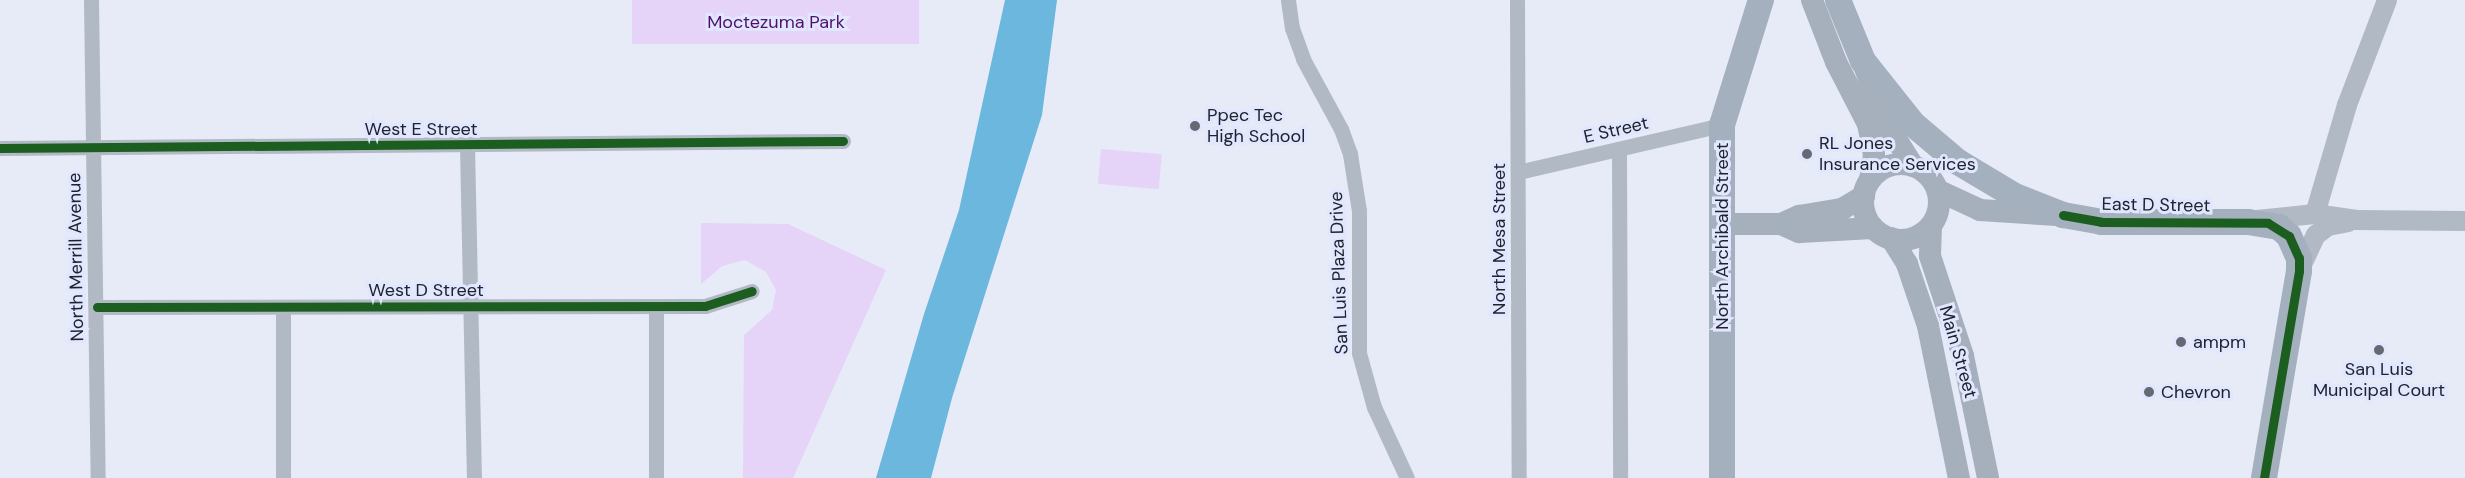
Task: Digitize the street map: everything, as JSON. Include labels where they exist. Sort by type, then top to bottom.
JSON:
[{"type":"highway","name":"North Archibald Street","points":[[1722,478],[1722,125],[1761,0]]},
{"type":"highway","points":[[1838,0],[1863,61],[1913,124],[1943,150],[2015,196],[2063,216]]},
{"type":"highway","name":"East D Street","points":[[2063,216],[2126,223],[2248,222]]},
{"type":"highway","points":[[2248,222],[2279,227],[2289,236],[2299,258],[2299,271],[2264,478]]},
{"type":"main road","points":[[1812,0],[1836,62],[1869,124],[1874,155],[1867,188],[1865,213],[1882,233]]},
{"type":"main road","points":[[1721,224],[1781,224],[1800,232],[1882,233],[1913,238],[1931,226],[1938,210],[1938,190],[1928,175],[1913,166],[1885,121],[1863,61]]},
{"type":"main road","points":[[1781,224],[1799,216],[1842,209],[1867,188],[1885,168],[1913,166]]},
{"type":"main road","name":"East D Street","points":[[1938,190],[1980,210],[2063,216]]},
{"type":"main road","name":"Main Street","points":[[1931,226],[1932,265],[1963,356],[1988,478]]},
{"type":"main road","name":"Main Street","points":[[1882,233],[1907,264],[1928,326],[1959,478]]},
{"type":"street","name":"North Merrill Avenue","points":[[91,0],[98,478]]},
{"type":"street","name":"San Luis Plaza Drive","points":[[1288,0],[1303,59],[1341,129],[1350,154],[1359,211],[1359,353],[1374,407],[1407,478]]},
{"type":"street","name":"North Mesa Street","points":[[1517,0],[1519,478]]},
{"type":"street","points":[[2316,214],[2347,105],[2387,0]]},
{"type":"street","name":"E Street","points":[[1518,172],[1722,125]]},
{"type":"street","name":"West E Street","points":[[0,148],[467,146],[843,141]]},
{"type":"street","points":[[467,146],[474,478]]},
{"type":"street","points":[[1619,149],[1620,478]]},
{"type":"street","name":"East D Street","points":[[2248,222],[2316,214],[2357,220],[2465,221]]},
{"type":"street","name":"East D Street","points":[[2299,271],[2316,235],[2331,225],[2357,220]]},
{"type":"street","name":"West D Street","points":[[97,307],[705,306],[752,291]]},
{"type":"street","points":[[283,307],[284,478]]},
{"type":"street","points":[[656,307],[656,478]]},
{"type":"green space","name":"Moctezuma Park","points":[[632,0],[919,0],[919,44],[632,44]]},
{"type":"green space","points":[[1101,149],[1162,154],[1159,189],[1098,184]]},
{"type":"green space","points":[[701,223],[788,224],[886,270],[793,478],[743,478],[744,335],[772,310],[776,290],[766,272],[745,260],[722,266],[701,284]]},
{"type":"water","points":[[1005,0],[1057,0],[1042,115],[952,398],[931,478],[876,478],[924,314],[959,210]]},
{"type":"cycle path","points":[[0,148],[843,141]]},
{"type":"cycle path","points":[[2063,215],[2101,222],[2268,223],[2289,236],[2299,258],[2299,271],[2264,478]]},
{"type":"cycle path","points":[[97,307],[705,306],[752,291]]},
{"type":"place","name":"Ppec Tec High School","points":[[1195,126]]},
{"type":"place","name":"RL Jones Insurance Services","points":[[1807,154]]},
{"type":"place","name":"ampm","points":[[2181,342]]},
{"type":"place","name":"San Luis Municipal Court","points":[[2379,350]]},
{"type":"place","name":"Chevron","points":[[2149,392]]}]
